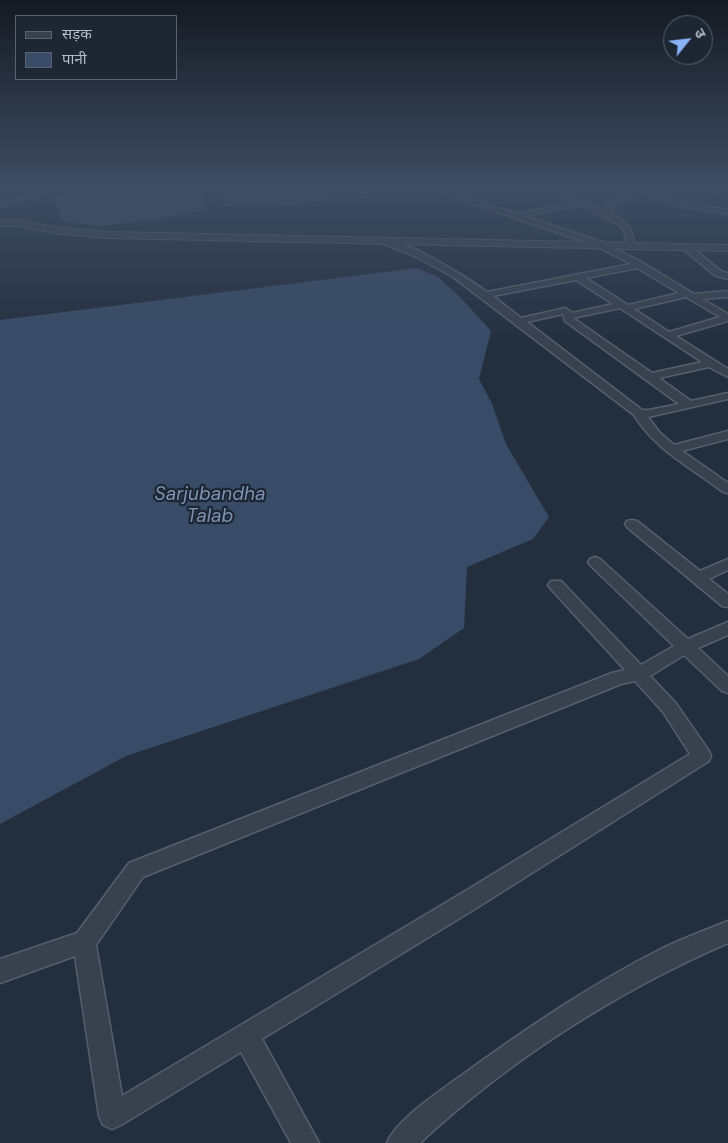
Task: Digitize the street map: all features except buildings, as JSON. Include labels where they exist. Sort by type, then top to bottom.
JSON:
[{"type":"street","points":[[380,240],[397,244],[414,251],[457,276],[639,413],[644,424],[728,489]]},
{"type":"street","points":[[393,240],[728,248]]},
{"type":"street","points":[[589,240],[602,245],[640,266],[728,318]]},
{"type":"street","points":[[630,240],[631,245]]},
{"type":"street","points":[[686,247],[719,274],[728,276]]},
{"type":"street","points":[[485,296],[640,266]]},
{"type":"street","points":[[579,278],[728,374]]},
{"type":"street","points":[[519,321],[560,312],[570,316],[689,296],[728,294]]},
{"type":"street","points":[[570,316],[568,319],[689,405]]},
{"type":"street","points":[[669,335],[728,318]]},
{"type":"street","points":[[650,377],[711,363]]},
{"type":"street","points":[[639,413],[649,414],[726,398]]},
{"type":"street","points":[[673,448],[726,438]]},
{"type":"street","points":[[632,524],[728,602]]},
{"type":"street","points":[[595,562],[728,686]]},
{"type":"street","points":[[698,578],[728,564]]},
{"type":"street","points":[[84,942],[112,1116],[246,1036],[702,756],[668,707],[640,674],[556,584]]},
{"type":"street","points":[[0,971],[84,942],[136,870],[618,678],[640,674],[685,647],[728,628]]},
{"type":"street","points":[[400,1143],[444,1102],[542,1032],[663,961],[728,932]]},
{"type":"street","points":[[246,1036],[306,1143]]},
{"type":"water","name":"Sarjubandha Talab","points":[[417,268],[438,277],[461,298],[491,331],[479,379],[492,404],[506,444],[549,517],[533,539],[467,567],[464,628],[419,659],[126,756],[0,824],[0,320]]}]
